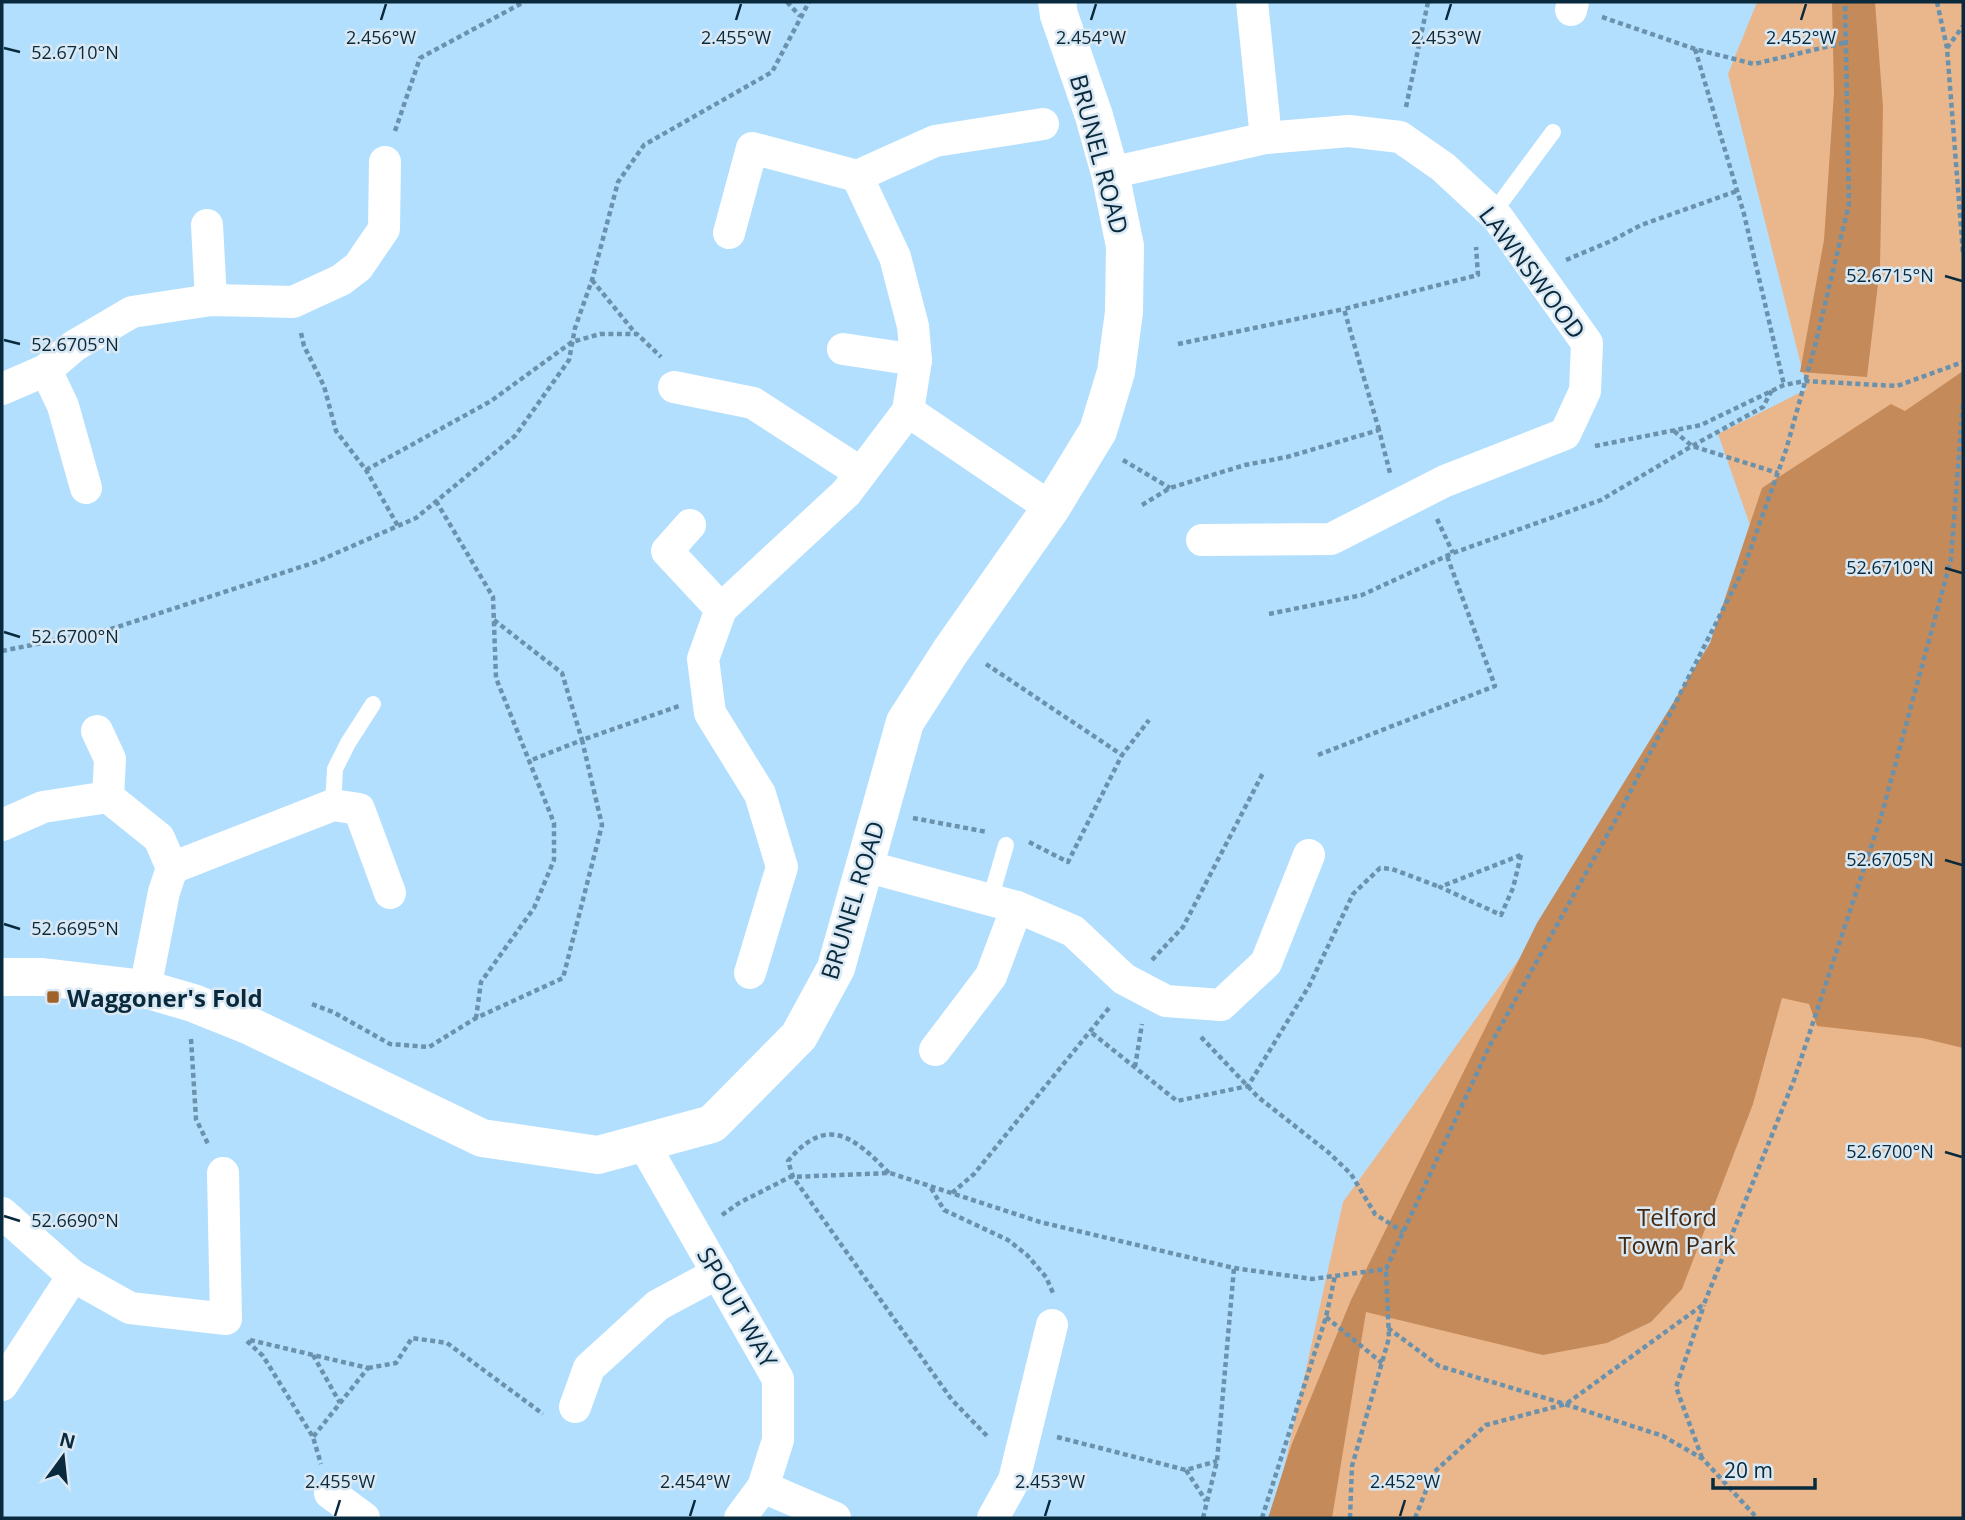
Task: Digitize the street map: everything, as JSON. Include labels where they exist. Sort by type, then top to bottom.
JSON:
[{"type":"street","name":"BRUNEL ROAD","points":[[2,977],[43,977],[145,989],[193,1003],[248,1025],[482,1138],[598,1155],[712,1124],[799,1035],[836,968],[905,722],[1051,508],[1098,431],[1116,372],[1124,312],[1125,246],[1110,173],[1057,2]]},
{"type":"street","points":[[1252,2],[1266,138]]},
{"type":"street","points":[[729,233],[752,148],[857,176],[935,141],[1043,124]]},
{"type":"street","points":[[1110,173],[1266,138],[1349,131],[1400,136]]},
{"type":"street","name":"LAWNSWOOD","points":[[1400,136],[1443,167],[1489,210],[1587,343],[1585,391],[1565,434]]},
{"type":"street","points":[[2,389],[46,370],[75,346],[132,312],[211,300],[293,302],[341,280],[358,267],[384,229],[385,162]]},
{"type":"street","points":[[750,973],[782,867],[760,794],[710,713],[703,659],[721,609],[846,493],[908,411],[916,360],[913,326],[895,257],[857,176]]},
{"type":"street","points":[[206,225],[211,300]]},
{"type":"street","points":[[843,349],[916,360]]},
{"type":"street","points":[[46,370],[62,406],[86,488]]},
{"type":"street","points":[[674,387],[753,403],[861,473]]},
{"type":"street","points":[[908,411],[1051,508]]},
{"type":"street","points":[[1202,540],[1331,539],[1445,481],[1565,434]]},
{"type":"street","points":[[690,525],[667,551],[721,609]]},
{"type":"street","points":[[97,731],[110,759],[108,797]]},
{"type":"street","points":[[2,825],[43,807],[108,797],[159,838],[172,868],[164,892],[145,989]]},
{"type":"street","points":[[172,868],[333,805],[359,809],[390,893]]},
{"type":"street","points":[[864,866],[1003,903],[1073,931],[1151,993],[1221,1005],[1266,963],[1309,855]]},
{"type":"street","points":[[935,1050],[992,976],[1003,903]]},
{"type":"street","name":"SPOUT WAY","points":[[643,1143],[778,1379],[778,1440],[763,1487],[740,1518]]},
{"type":"street","points":[[2,1213],[73,1276],[130,1308],[236,1329],[223,1172]]},
{"type":"street","points":[[575,1407],[589,1368],[658,1305],[718,1273]]},
{"type":"street","points":[[2,1385],[73,1276]]},
{"type":"street","points":[[993,1518],[1014,1480],[1052,1325]]},
{"type":"street","points":[[763,1487],[835,1518]]},
{"type":"street","points":[[330,1493],[364,1518]]},
{"type":"lane","points":[[1489,210],[1553,132]]},
{"type":"lane","points":[[333,805],[335,769],[373,704]]},
{"type":"lane","points":[[1003,903],[1006,845]]},
{"type":"path","points":[[385,162],[420,58],[524,2]]},
{"type":"path","points":[[787,2],[800,16]]},
{"type":"path","points":[[2,652],[110,629],[316,562],[416,518],[515,436],[569,360],[618,182],[644,145],[772,72],[809,2]]},
{"type":"path","points":[[1400,136],[1428,2]]},
{"type":"path","points":[[1350,1518],[1352,1466],[1389,1338],[1386,1269],[1489,1047],[1620,812],[1744,570],[1778,473],[1805,381],[1849,204],[1846,2]]},
{"type":"path","points":[[1937,2],[1947,48],[1963,253]]},
{"type":"path","points":[[1572,6],[1695,49],[1754,64],[1847,43]]},
{"type":"path","points":[[1947,48],[1963,26]]},
{"type":"path","points":[[1695,49],[1737,191],[1784,385]]},
{"type":"path","points":[[1536,272],[1611,241],[1641,225],[1737,191]]},
{"type":"path","points":[[1178,344],[1344,309],[1478,275],[1475,228],[1489,210]]},
{"type":"path","points":[[592,280],[637,334],[661,356],[674,387]]},
{"type":"path","points":[[293,302],[304,346],[324,386],[336,431],[366,470],[397,526]]},
{"type":"path","points":[[1344,309],[1398,505]]},
{"type":"path","points":[[366,470],[492,401],[572,342],[600,334],[637,334]]},
{"type":"path","points":[[1565,434],[1582,449],[1701,425],[1784,385],[1805,381],[1897,386],[1963,362]]},
{"type":"path","points":[[1269,614],[1362,595],[1447,556],[1601,500],[1763,407],[1772,390]]},
{"type":"path","points":[[1703,1459],[1676,1387],[1704,1304],[1794,1080],[1881,817],[1951,559],[1963,401]]},
{"type":"path","points":[[1142,505],[1170,488],[1245,465],[1287,457],[1379,430]]},
{"type":"path","points":[[1673,430],[1692,446],[1778,473]]},
{"type":"path","points":[[1092,441],[1170,488]]},
{"type":"path","points":[[436,501],[493,597],[496,678],[554,823],[554,860],[534,908],[481,982],[476,1018]]},
{"type":"path","points":[[1318,755],[1494,686],[1447,556]]},
{"type":"path","points":[[312,1004],[333,1012],[390,1044],[429,1047],[476,1018],[563,978],[602,825],[582,740],[562,673],[494,619]]},
{"type":"path","points":[[956,644],[1122,755],[1149,720]]},
{"type":"path","points":[[529,761],[708,696]]},
{"type":"path","points":[[1135,1068],[1142,1020],[1151,993],[1264,771]]},
{"type":"path","points":[[1521,855],[1513,888],[1501,915],[1440,887],[1451,883],[1521,855]]},
{"type":"path","points":[[1151,993],[1258,1097],[1328,1152],[1351,1174],[1375,1214],[1403,1232]]},
{"type":"path","points":[[951,1194],[974,1174],[1151,993]]},
{"type":"path","points":[[191,1038],[196,1119],[223,1172]]},
{"type":"path","points":[[890,1173],[864,1146],[848,1137],[827,1133],[800,1147],[788,1161],[793,1177],[952,1400],[989,1438]]},
{"type":"path","points":[[696,1234],[739,1203],[793,1177],[890,1173],[1040,1222],[1234,1268],[1312,1279],[1386,1269]]},
{"type":"path","points":[[931,1187],[944,1210],[1008,1240],[1027,1255],[1045,1278],[1056,1300],[1052,1325]]},
{"type":"path","points":[[1203,1518],[1217,1461],[1234,1268]]},
{"type":"path","points":[[1262,1518],[1326,1317],[1335,1276]]},
{"type":"path","points":[[1415,1518],[1433,1473],[1486,1425],[1566,1404],[1704,1304]]},
{"type":"path","points":[[1326,1317],[1382,1363]]},
{"type":"path","points":[[1388,1328],[1439,1366],[1663,1436],[1703,1459],[1757,1518]]},
{"type":"path","points":[[236,1329],[313,1355],[368,1368],[396,1363],[412,1339],[447,1343],[558,1424],[575,1407]]},
{"type":"path","points":[[236,1329],[263,1356],[313,1437],[330,1493]]},
{"type":"path","points":[[313,1355],[340,1403]]},
{"type":"path","points":[[313,1437],[368,1368]]},
{"type":"path","points":[[1026,1429],[1186,1470],[1217,1461]]},
{"type":"path","points":[[1186,1470],[1206,1502]]},
{"type":"green space","name":"Telford Town Park","points":[[1757,2],[1963,2],[1963,1518],[1273,1518],[1343,1202],[1788,588],[1751,528],[1718,434],[1807,389],[1728,74]]},
{"type":"green space","points":[[1832,2],[1875,2],[1883,107],[1880,267],[1867,377],[1800,372],[1824,240],[1834,92]]},
{"type":"green space","points":[[1963,371],[1963,1048],[1922,1038],[1817,1026],[1809,1004],[1782,998],[1753,1104],[1682,1289],[1651,1322],[1607,1343],[1543,1355],[1366,1312],[1332,1518],[1268,1518],[1291,1446],[1351,1300],[1537,923],[1710,643],[1762,488],[1891,404],[1905,411]]},
{"type":"place","name":"Waggoner's Fold","points":[[53,997]]}]
